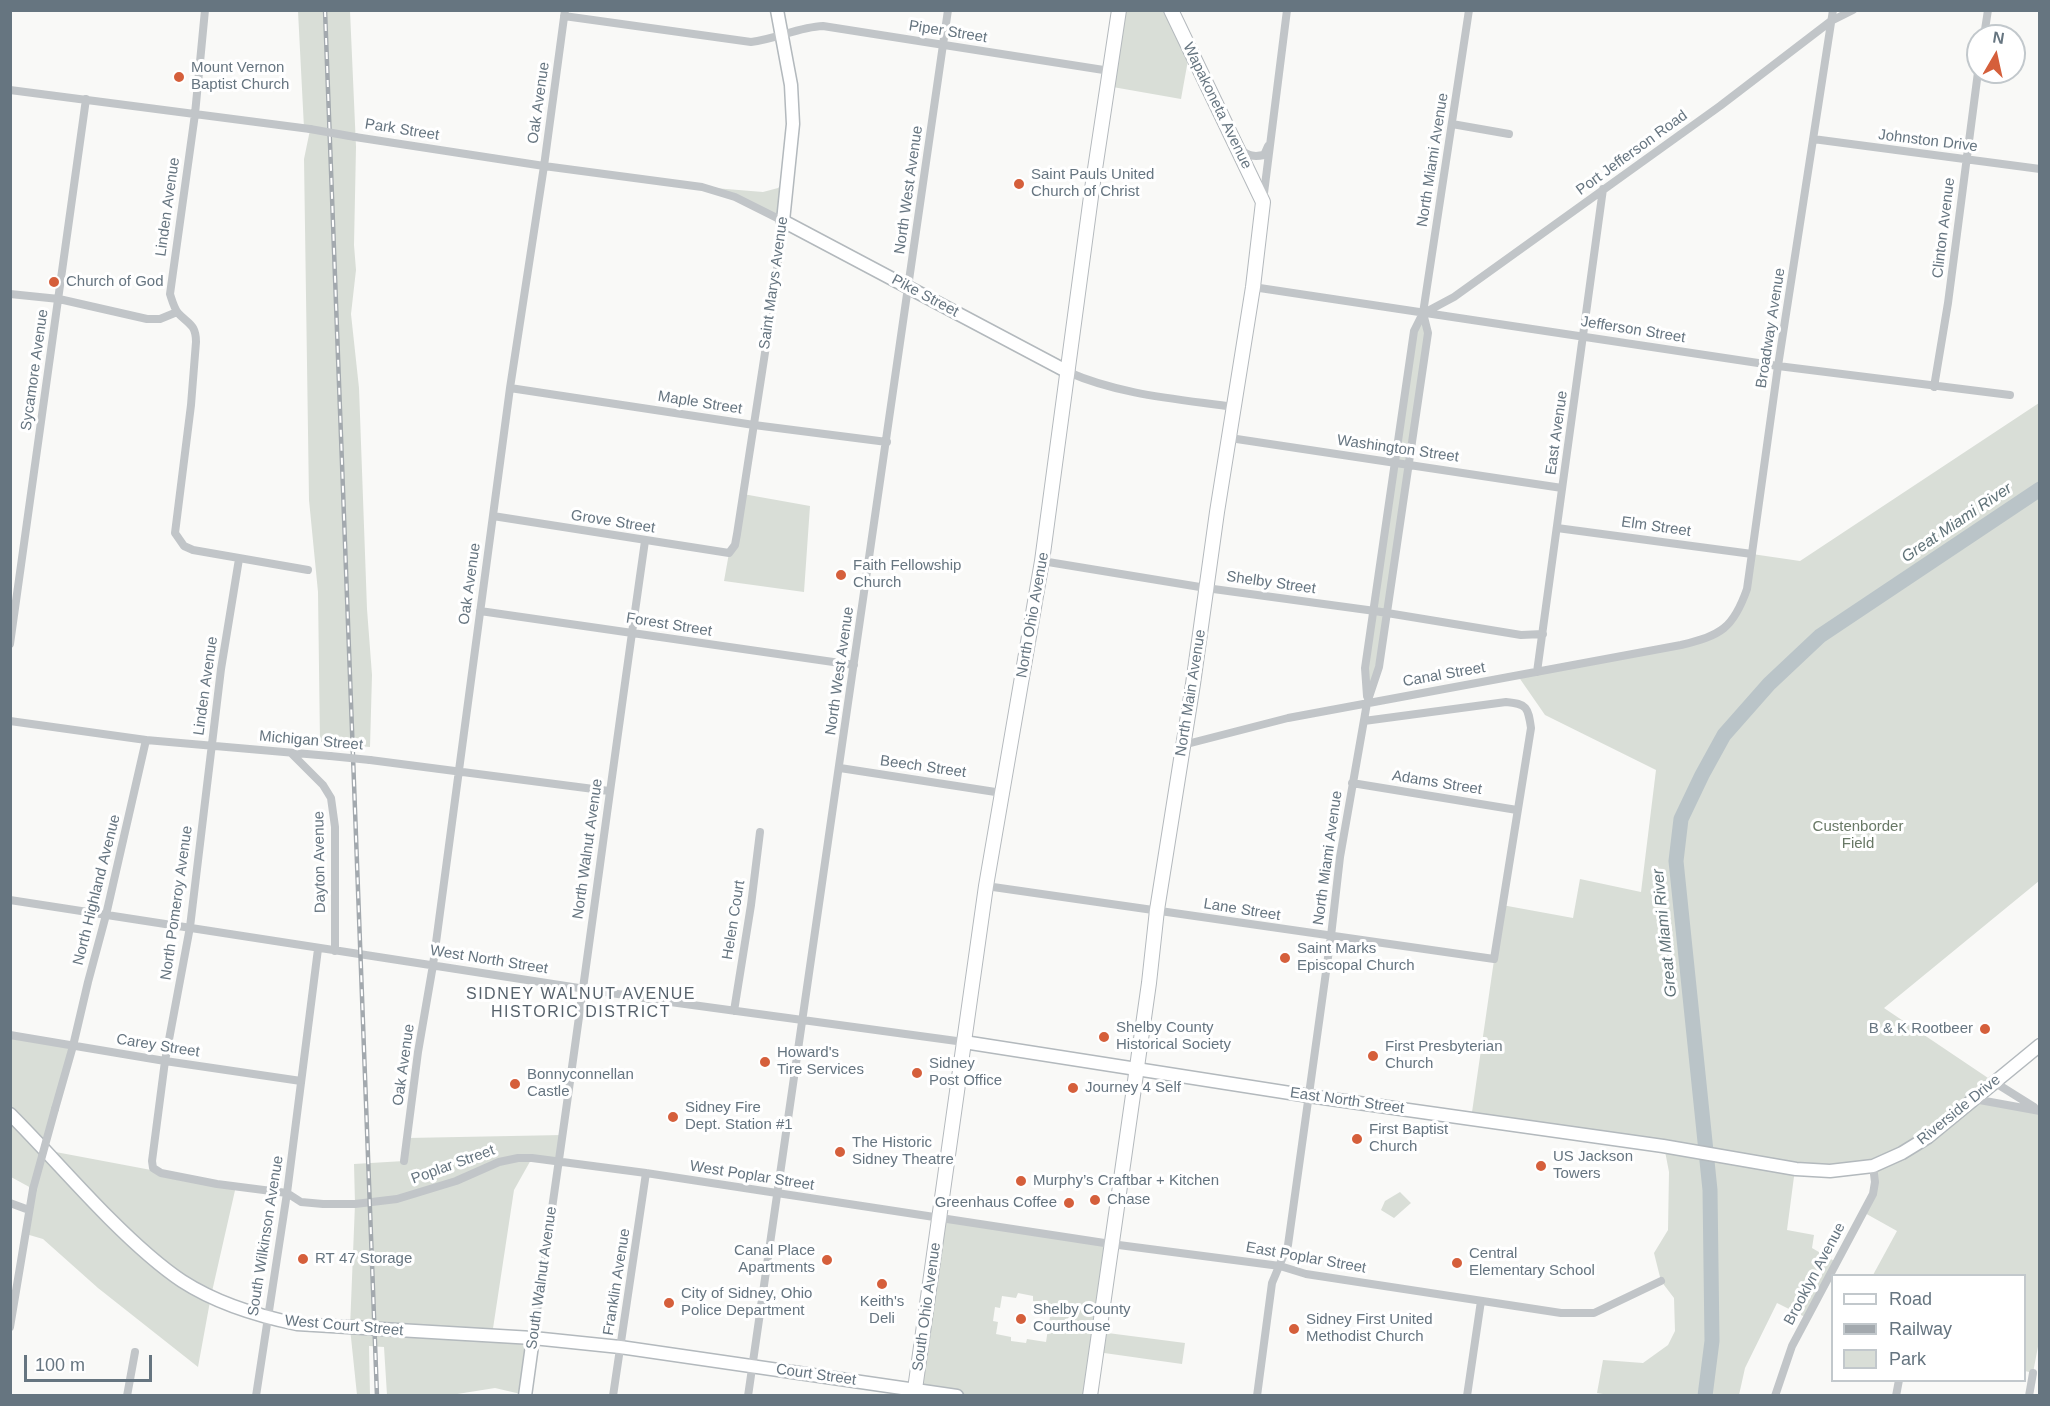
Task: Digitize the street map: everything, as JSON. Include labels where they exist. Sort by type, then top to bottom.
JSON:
[{"type":"main road","name":"Saint Marys Avenue","points":[[777,10],[791,85],[793,124],[783,221]]},
{"type":"main road","name":"North Ohio Avenue","points":[[940,1218],[986,886],[1042,561],[1092,189],[1119,10]]},
{"type":"main road","name":"Wapakoneta Avenue","points":[[1171,10],[1263,202]]},
{"type":"main road","name":"North Main Avenue","points":[[1090,1395],[1137,1070],[1157,910],[1253,287],[1263,202]]},
{"type":"main road","name":"Pike Street","points":[[783,221],[1068,372]]},
{"type":"main road","name":"East North Street","points":[[964,1042],[1309,1096],[1664,1146],[1796,1169],[1830,1171],[1873,1166]]},
{"type":"main road","name":"Riverside Drive","points":[[1873,1166],[1902,1154],[1928,1137],[2040,1045]]},
{"type":"main road","name":"West Court Street","points":[[10,1114],[137,1246],[182,1281],[211,1296],[267,1318],[313,1325],[533,1338],[620,1347],[753,1366]]},
{"type":"main road","name":"South Ohio Avenue","points":[[915,1392],[940,1218]]},
{"type":"main road","name":"South Walnut Avenue","points":[[525,1395],[533,1338]]},
{"type":"main road","name":"Court Street","points":[[753,1366],[915,1392],[957,1395]]},
{"type":"street","name":"Linden Avenue","points":[[205,10],[195,114],[170,294],[177,312],[190,323],[196,333],[191,405],[175,533],[184,546],[193,550],[239,559],[211,747]]},
{"type":"street","name":"North West Avenue","points":[[748,1395],[948,10]]},
{"type":"street","name":"North Main Avenue","points":[[1263,202],[1287,10]]},
{"type":"street","name":"North Miami Avenue","points":[[1367,702],[1365,668],[1414,331],[1423,314],[1469,10]]},
{"type":"street","name":"Broadway Avenue","points":[[1712,637],[1728,625],[1740,608],[1747,589],[1778,366],[1833,10]]},
{"type":"street","name":"Port Jefferson Road","points":[[1423,314],[1454,297],[1720,106],[1831,21],[1853,10]]},
{"type":"street","name":"Piper Street","points":[[565,13],[751,42],[823,26],[1110,71]]},
{"type":"street","name":"Oak Avenue","points":[[404,1161],[418,1052],[433,965],[510,388],[565,13]]},
{"type":"street","name":"Clinton Avenue","points":[[1934,387],[1948,303],[1976,84]]},
{"type":"street","name":"Park Street","points":[[10,90],[310,129],[544,166],[702,186],[735,197],[783,221]]},
{"type":"street","name":"Sycamore Avenue","points":[[10,644],[86,99]]},
{"type":"street","points":[[1452,124],[1509,134]]},
{"type":"street","name":"Johnston Drive","points":[[1814,139],[2040,169]]},
{"type":"street","points":[[1237,148],[1248,155],[1264,155],[1270,142]]},
{"type":"street","name":"East Avenue","points":[[1537,672],[1603,189]]},
{"type":"street","name":"Saint Marys Avenue","points":[[729,553],[735,545],[773,301],[783,221]]},
{"type":"street","name":"Jefferson Street","points":[[1253,287],[1778,366],[2010,395]]},
{"type":"street","points":[[10,294],[59,299],[147,319],[159,319],[177,312]]},
{"type":"street","name":"North Miami Avenue","points":[[1257,1395],[1272,1283],[1288,1245],[1352,783],[1367,702],[1379,667],[1388,613],[1428,333],[1423,314]]},
{"type":"street","points":[[1068,372],[1093,383],[1234,407]]},
{"type":"street","name":"Maple Street","points":[[510,388],[753,425],[886,442]]},
{"type":"street","name":"Washington Street","points":[[1230,438],[1563,488]]},
{"type":"street","name":"Grove Street","points":[[493,516],[729,553]]},
{"type":"street","name":"Elm Street","points":[[1557,528],[1752,554]]},
{"type":"street","name":"North Walnut Avenue","points":[[560,1161],[645,541]]},
{"type":"street","points":[[239,559],[308,570]]},
{"type":"street","name":"Shelby Street","points":[[1042,561],[1206,588],[1388,613],[1497,632],[1521,635],[1543,634]]},
{"type":"street","name":"Forest Street","points":[[480,611],[854,664]]},
{"type":"street","name":"Canal Street","points":[[1183,745],[1288,718],[1681,645],[1712,637]]},
{"type":"street","points":[[1364,721],[1506,702],[1521,704],[1528,711],[1531,728],[1517,810]]},
{"type":"street","name":"Michigan Street","points":[[10,721],[146,740],[370,760],[609,791]]},
{"type":"street","name":"North Highland Avenue","points":[[10,1328],[33,1189],[73,1046],[87,982],[106,915],[146,740]]},
{"type":"street","name":"North Pomeroy Avenue","points":[[153,1168],[165,1062],[190,927],[211,747]]},
{"type":"street","name":"Dayton Avenue","points":[[290,753],[323,785],[332,798],[335,827],[335,951]]},
{"type":"street","name":"Beech Street","points":[[840,768],[1002,792]]},
{"type":"street","name":"Adams Street","points":[[1352,783],[1517,810]]},
{"type":"street","name":"Lane Street","points":[[986,886],[1494,959],[1517,810]]},
{"type":"street","name":"Helen Court","points":[[734,1011],[760,832]]},
{"type":"street","name":"West North Street","points":[[10,900],[734,1011],[964,1042]]},
{"type":"street","name":"South Wilkinson Avenue","points":[[256,1395],[287,1193],[318,949]]},
{"type":"street","name":"Carey Street","points":[[10,1035],[165,1062],[301,1081]]},
{"type":"street","points":[[1994,1082],[2040,1111]]},
{"type":"street","points":[[1974,1099],[2040,1111]]},
{"type":"street","name":"Poplar Street","points":[[153,1168],[160,1173],[218,1184],[287,1193],[301,1202],[355,1204],[397,1198],[456,1181],[499,1162],[518,1158],[560,1161]]},
{"type":"street","name":"West Poplar Street","points":[[560,1161],[940,1218]]},
{"type":"street","name":"South Walnut Avenue","points":[[533,1338],[560,1161]]},
{"type":"street","name":"Brooklyn Avenue","points":[[1775,1395],[1792,1346],[1873,1194],[1875,1182],[1873,1166]]},
{"type":"street","name":"Franklin Avenue","points":[[613,1395],[646,1173]]},
{"type":"street","points":[[10,1203],[29,1210]]},
{"type":"street","name":"East Poplar Street","points":[[940,1218],[1111,1244],[1280,1266],[1306,1274],[1561,1313],[1594,1312],[1661,1281]]},
{"type":"street","points":[[1467,1395],[1481,1301]]},
{"type":"street","points":[[127,1395],[135,1352]]},
{"type":"street","points":[[2029,1395],[2033,1373]]},
{"type":"green space","points":[[298,11],[350,11],[356,147],[354,245],[356,270],[351,314],[359,388],[367,609],[372,675],[370,747],[320,743],[318,592],[309,500],[304,159],[310,130],[304,128]]},
{"type":"green space","points":[[1119,11],[1171,11],[1190,49],[1181,99],[1107,86]]},
{"type":"green space","points":[[788,178],[783,221],[702,187],[763,192],[778,188]]},
{"type":"green space","points":[[1423,313],[1428,333],[1388,613],[1367,703],[1365,668],[1414,331]]},
{"type":"green space","name":"Custenborder Field","points":[[2039,403],[2039,881],[1884,1008],[1994,1082],[1974,1098],[2039,1111],[2040,1336],[2033,1373],[2026,1371],[2026,1274],[1874,1274],[1897,1231],[1863,1212],[1873,1193],[1873,1166],[1795,1169],[1787,1230],[1814,1235],[1812,1248],[1836,1262],[1807,1318],[1777,1303],[1745,1368],[1739,1395],[1615,1396],[1597,1393],[1603,1360],[1643,1363],[1668,1345],[1675,1331],[1674,1298],[1661,1281],[1654,1253],[1668,1230],[1669,1172],[1664,1146],[1471,1119],[1502,905],[1573,918],[1580,879],[1641,892],[1656,770],[1545,715],[1518,676],[1712,637],[1740,608],[1752,554],[1800,561]]},
{"type":"green space","points":[[743,494],[810,506],[804,592],[724,581],[729,553],[735,545]]},
{"type":"green space","points":[[10,1035],[73,1046],[45,1150],[236,1186],[211,1296],[198,1367],[98,1288],[43,1239],[26,1234],[33,1189],[11,1177]]},
{"type":"green space","points":[[563,1135],[560,1161],[532,1158],[514,1190],[492,1335],[533,1338],[525,1395],[495,1388],[451,1395],[387,1395],[384,1347],[369,1346],[370,1395],[357,1395],[350,1328],[355,1204],[354,1164],[404,1161],[407,1138]]},
{"type":"green space","points":[[1400,1192],[1411,1203],[1394,1218],[1381,1210],[1385,1201]]},
{"type":"green space","points":[[940,1218],[1111,1244],[1100,1332],[1185,1343],[1182,1364],[1097,1352],[1090,1395],[957,1396],[915,1389]],"holes":[[[1018,1293],[1033,1296],[1033,1301],[1049,1304],[1048,1308],[1044,1308],[1043,1315],[1050,1317],[1046,1342],[1027,1339],[1026,1343],[1011,1341],[1011,1337],[996,1334],[998,1322],[993,1321],[995,1307],[1000,1308],[1002,1296],[1016,1298]]]},
{"type":"waterway","name":"Great Miami River","points":[[1705,1396],[1712,1341],[1710,1190],[1676,861],[1681,819],[1724,735],[1769,684],[1820,636],[2040,489]]},
{"type":"railway","points":[[325,10],[377,1396]]},
{"type":"place","name":"Mount Vernon Baptist Church","points":[[179,77]]},
{"type":"place","name":"Saint Pauls United Church of Christ","points":[[1019,184]]},
{"type":"place","name":"Church of God","points":[[54,282]]},
{"type":"place","name":"Faith Fellowship Church","points":[[841,575]]},
{"type":"place","name":"Saint Marks Episcopal Church","points":[[1285,958]]},
{"type":"place","name":"B & K Rootbeer","points":[[1985,1029]]},
{"type":"place","name":"Shelby County Historical Society","points":[[1104,1037]]},
{"type":"place","name":"First Presbyterian Church","points":[[1373,1056]]},
{"type":"place","name":"Howard's Tire Services","points":[[765,1062]]},
{"type":"place","name":"Sidney Post Office","points":[[917,1073]]},
{"type":"place","name":"Bonnyconnellan Castle","points":[[515,1084]]},
{"type":"place","name":"Journey 4 Self","points":[[1073,1088]]},
{"type":"place","name":"Sidney Fire Dept. Station #1","points":[[673,1117]]},
{"type":"place","name":"First Baptist Church","points":[[1357,1139]]},
{"type":"place","name":"The Historic Sidney Theatre","points":[[840,1152]]},
{"type":"place","name":"US Jackson Towers","points":[[1541,1166]]},
{"type":"place","name":"Murphy’s Craftbar + Kitchen","points":[[1021,1181]]},
{"type":"place","name":"Chase","points":[[1095,1200]]},
{"type":"place","name":"Greenhaus Coffee","points":[[1069,1203]]},
{"type":"place","name":"RT 47 Storage","points":[[303,1259]]},
{"type":"place","name":"Canal Place Apartments","points":[[827,1260]]},
{"type":"place","name":"Central Elementary School","points":[[1457,1263]]},
{"type":"place","name":"Keith's Deli","points":[[882,1284]]},
{"type":"place","name":"City of Sidney, Ohio Police Department","points":[[669,1303]]},
{"type":"place","name":"Shelby County Courthouse","points":[[1021,1319]]},
{"type":"place","name":"Sidney First United Methodist Church","points":[[1294,1329]]},
{"type":"district","name":"SIDNEY WALNUT AVENUE HISTORIC DISTRICT","points":[[581,1004]]}]
